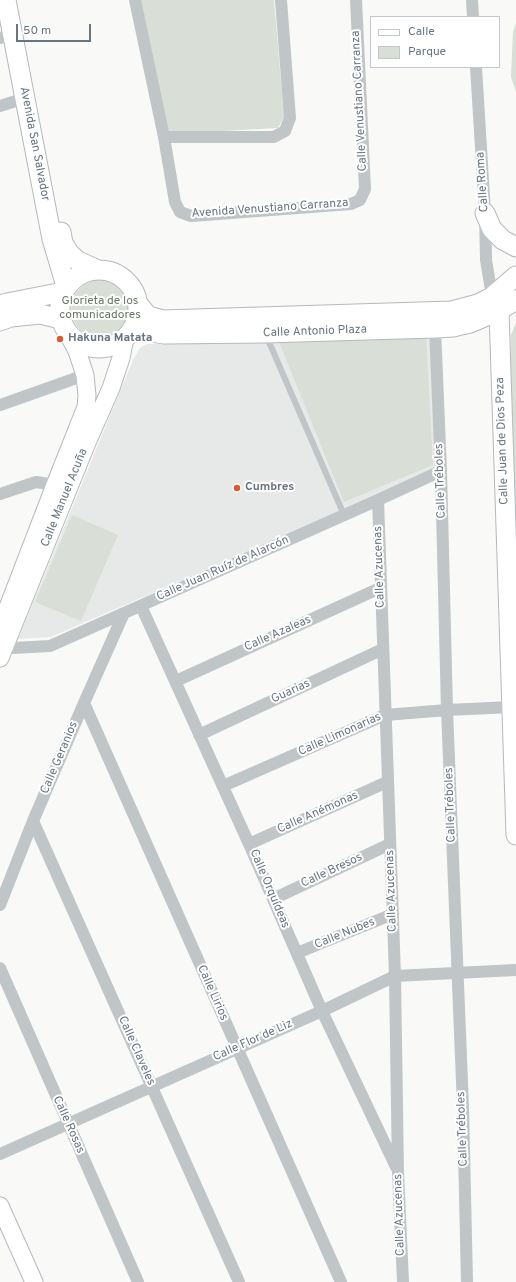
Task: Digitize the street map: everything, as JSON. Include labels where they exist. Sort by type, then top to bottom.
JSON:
[{"type":"main road","name":"Avenida San Salvador","points":[[6,0],[6,36],[25,98],[52,239],[65,289]]},
{"type":"main road","name":"Avenida San Salvador","points":[[16,0],[63,243],[69,253],[78,261],[96,269]]},
{"type":"main road","points":[[485,213],[492,228],[503,240],[516,247]]},
{"type":"main road","points":[[5,312],[40,314],[63,325],[76,340],[88,347],[102,348],[116,344],[128,334],[137,318],[138,304],[135,293],[128,283],[119,275],[108,270],[96,269],[85,272],[74,278],[65,289],[60,300],[63,325]]},
{"type":"main road","name":"Calle Antonio Plaza","points":[[128,334],[265,333],[453,327],[470,323],[498,303],[516,276]]},
{"type":"main road","points":[[5,312],[65,289]]},
{"type":"main road","name":"Calle Antonio Plaza","points":[[138,304],[148,316],[163,320],[452,311],[478,304],[498,303]]},
{"type":"main road","name":"Calle Juan de Dios Peza","points":[[498,303],[516,834]]},
{"type":"main road","name":"Calle Manuel Acuña","points":[[0,628],[55,485],[85,413],[87,395],[85,375],[77,351],[63,325]]},
{"type":"main road","name":"Calle Manuel Acuña","points":[[2,650],[111,388],[128,334]]},
{"type":"main road","points":[[0,1206],[29,1282]]},
{"type":"main road","points":[[0,1231],[29,1282]]},
{"type":"street","name":"Avenida Venustiano Carranza","points":[[135,0],[164,137],[175,202],[180,212],[191,216],[351,204],[360,200]]},
{"type":"street","points":[[164,137],[274,137],[285,130],[290,118],[281,0]]},
{"type":"street","name":"Calle Venustiano Carranza","points":[[356,0],[365,189],[360,200]]},
{"type":"street","points":[[472,0],[473,16]]},
{"type":"street","name":"Calle Roma","points":[[476,68],[485,213],[486,260],[498,303]]},
{"type":"street","points":[[0,106],[25,98]]},
{"type":"street","name":"Calle Tréboles","points":[[435,328],[441,471],[447,710],[463,1107],[468,1282]]},
{"type":"street","points":[[0,405],[85,375]]},
{"type":"street","name":"Calle Juan Ruíz de Alarcón","points":[[2,650],[50,646],[441,471]]},
{"type":"street","points":[[0,494],[36,482],[55,485]]},
{"type":"street","name":"Calle Azucenas","points":[[378,500],[395,976],[398,1172],[403,1282]]},
{"type":"street","name":"Calle Azaleas","points":[[176,681],[380,588]]},
{"type":"street","name":"Calle Orquídeas","points":[[141,606],[249,844],[322,1011],[398,1172]]},
{"type":"street","name":"Calle Geranios","points":[[0,905],[33,821],[124,613]]},
{"type":"street","name":"Guarias","points":[[199,735],[383,649]]},
{"type":"street","name":"Calle Lirios","points":[[84,703],[341,1282]]},
{"type":"street","name":"Calle Limonarias","points":[[223,786],[385,715],[447,710],[512,708]]},
{"type":"street","name":"Calle Anémonas","points":[[249,844],[387,782]]},
{"type":"street","name":"Calle Claveles","points":[[33,821],[239,1282]]},
{"type":"street","name":"Calle Bresos","points":[[273,899],[390,844]]},
{"type":"street","name":"Calle Nubes","points":[[297,953],[393,914]]},
{"type":"street","name":"Calle Rosas","points":[[0,968],[138,1282]]},
{"type":"street","name":"Calle Flor de Liz","points":[[0,1154],[322,1011],[395,976],[516,970]]},
{"type":"lane","points":[[265,333],[344,515]]},
{"type":"shaded area","name":"Cumbres","points":[[431,336],[437,469],[51,637],[18,639],[133,360],[140,348],[147,344]]},
{"type":"green space","points":[[141,0],[274,0],[284,117],[278,128],[167,134]]},
{"type":"green space","points":[[516,23],[516,92],[511,77],[513,32]]},
{"type":"green space","name":"Glorieta de los comunicadores","points":[[94,280],[106,280],[116,284],[125,293],[129,303],[129,315],[121,330],[106,338],[94,338],[84,334],[75,325],[71,315],[71,303],[75,293],[84,284]]},
{"type":"green space","points":[[516,322],[516,528],[511,414],[511,335]]},
{"type":"green space","points":[[426,335],[433,465],[344,502],[279,342]]},
{"type":"green space","points":[[72,515],[118,535],[81,621],[35,602]]},
{"type":"place","name":"Hakuna Matata","points":[[60,339]]},
{"type":"place","name":"Cumbres","points":[[237,488]]}]
